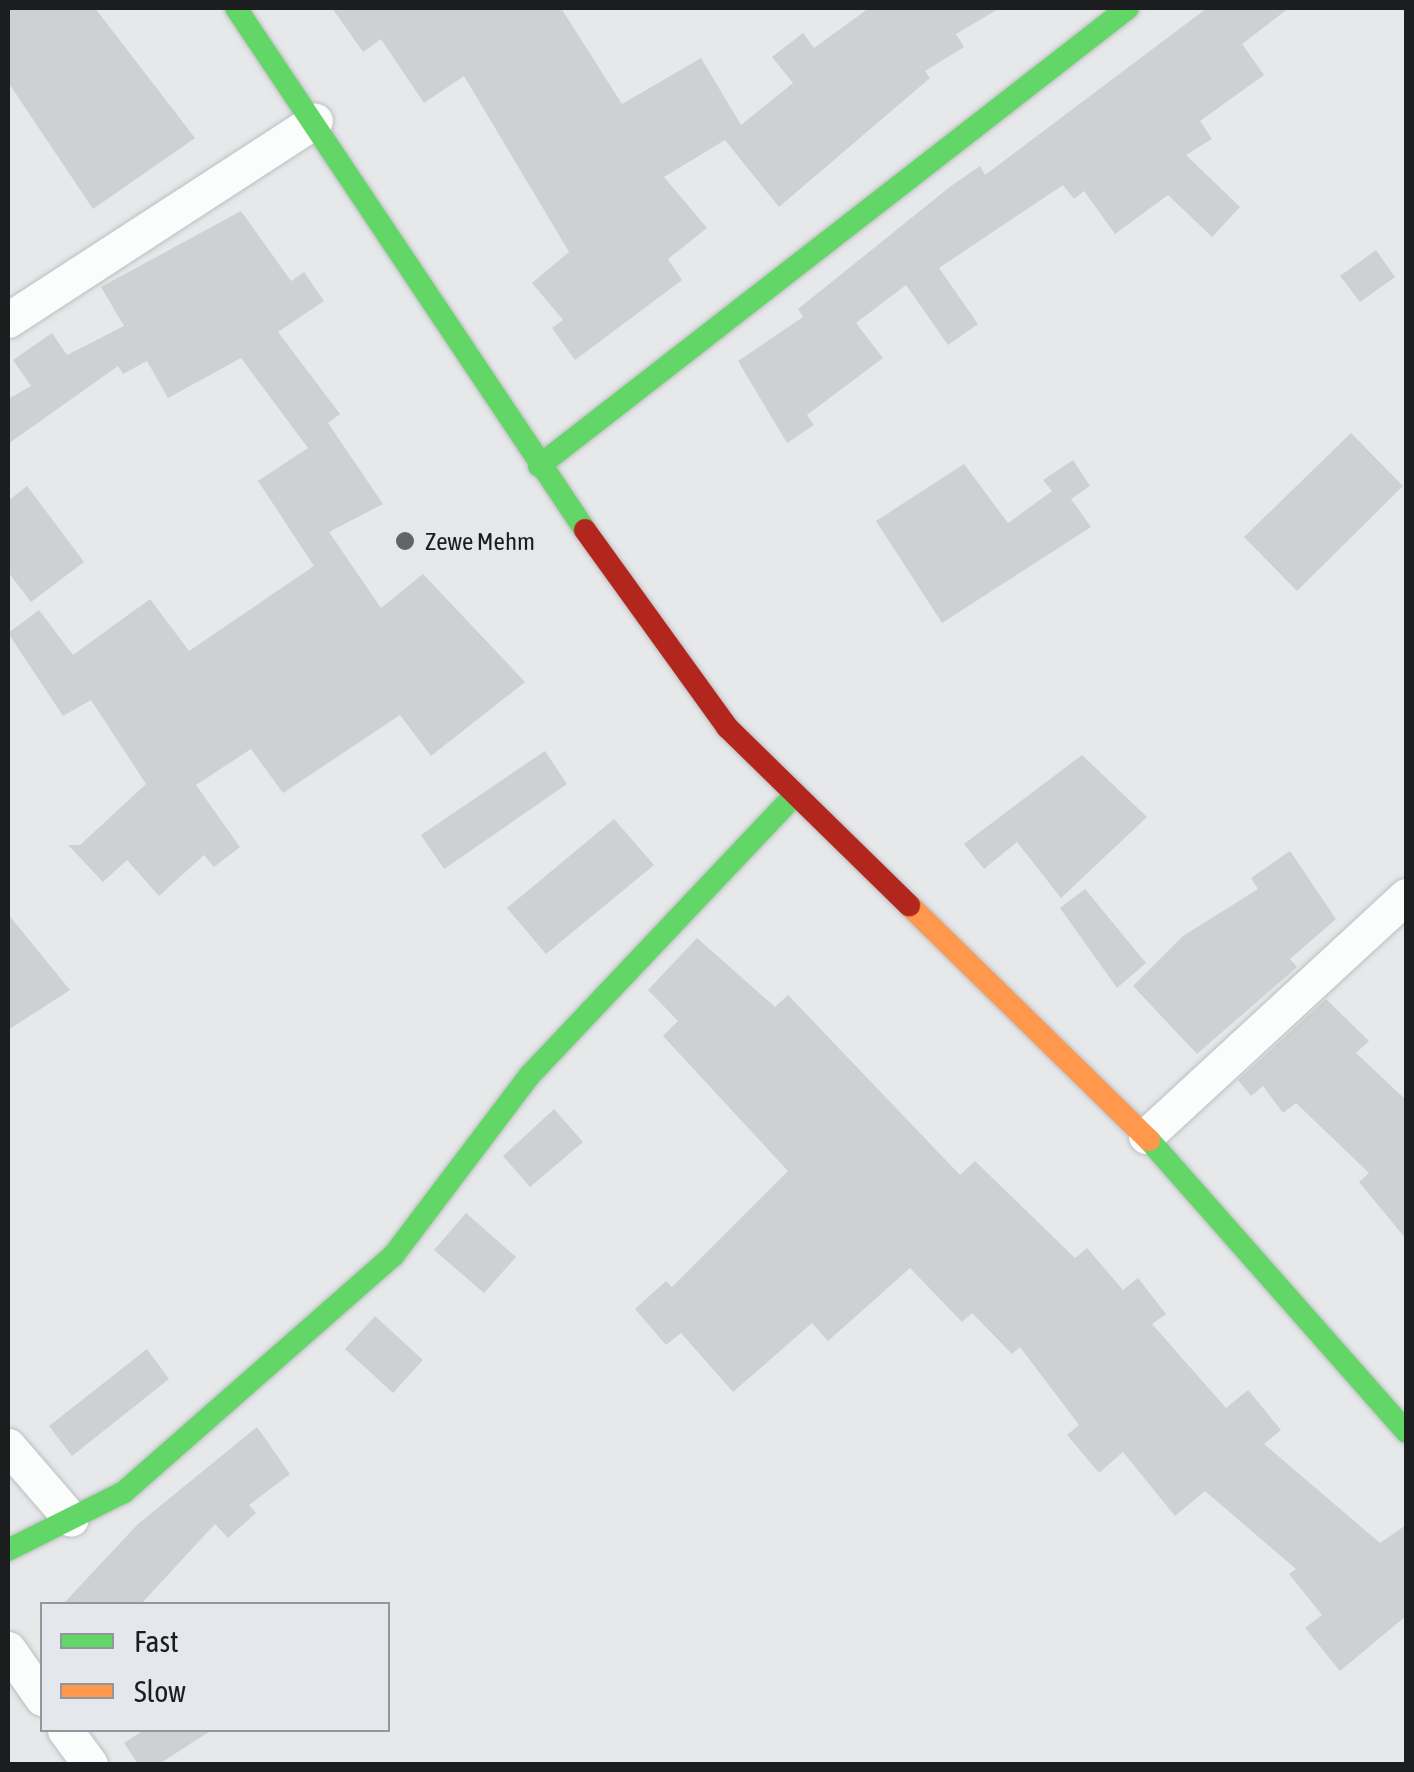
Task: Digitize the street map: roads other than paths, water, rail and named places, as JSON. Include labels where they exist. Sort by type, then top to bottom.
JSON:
[{"type":"main road","points":[[236,8],[315,120],[539,466],[727,727],[792,798],[1146,1136],[1406,1432]]},
{"type":"main road","points":[[539,466],[1128,8]]},
{"type":"main road","points":[[8,1550],[124,1492],[393,1256],[530,1075],[792,798]]},
{"type":"street","points":[[8,320],[315,120]]},
{"type":"street","points":[[1146,1136],[1406,896]]},
{"type":"street","points":[[8,1446],[71,1519]]},
{"type":"street","points":[[8,1649],[40,1695]]},
{"type":"street","points":[[66,1732],[90,1764]]},
{"type":"place","name":"Zewe Mehm","points":[[405,541]]}]
